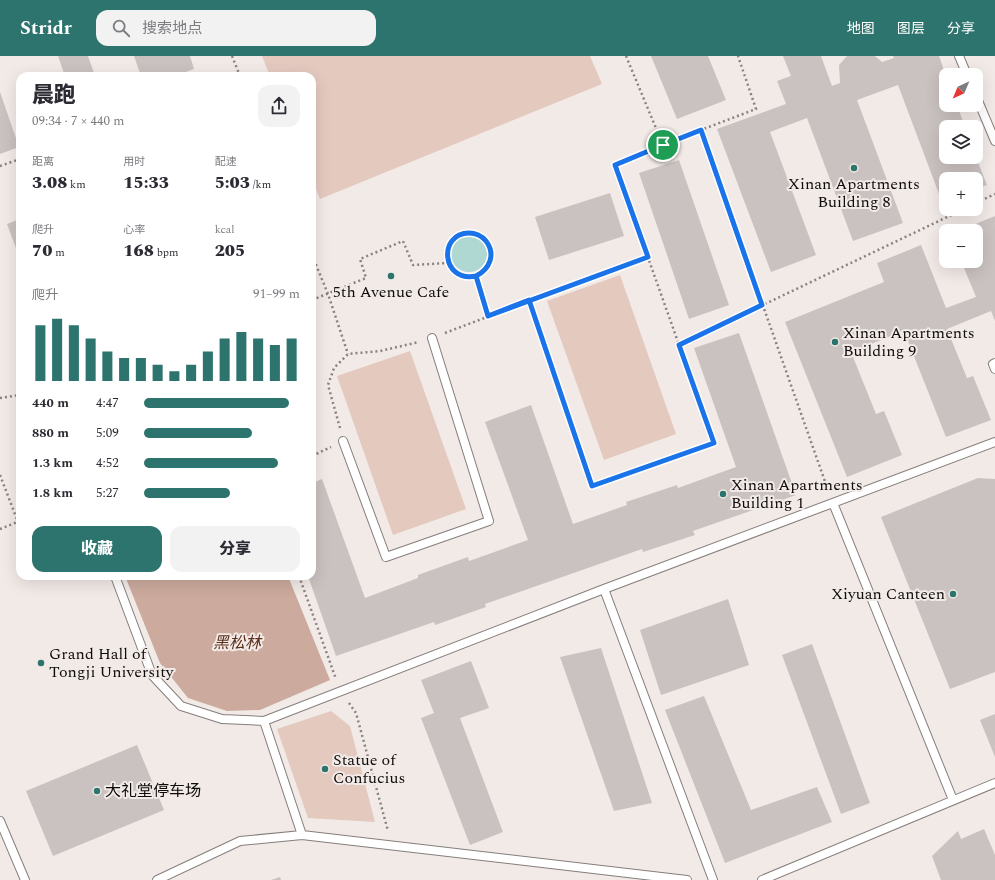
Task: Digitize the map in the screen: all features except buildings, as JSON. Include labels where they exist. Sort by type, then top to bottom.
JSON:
[{"type":"lane","points":[[959,56],[964,68]]},
{"type":"lane","points":[[983,112],[995,140]]},
{"type":"lane","points":[[343,441],[386,557],[489,521],[432,338]]},
{"type":"lane","points":[[995,363],[993,364],[995,369]]},
{"type":"lane","points":[[116,580],[152,675],[181,706],[222,719],[264,721],[604,589],[995,442]]},
{"type":"lane","points":[[833,503],[953,800]]},
{"type":"lane","points":[[604,589],[713,880]]},
{"type":"lane","points":[[264,721],[302,835]]},
{"type":"lane","points":[[762,880],[995,783]]},
{"type":"lane","points":[[0,821],[26,880]]},
{"type":"lane","points":[[157,880],[240,841],[302,835],[687,880]]},
{"type":"path","points":[[232,56],[238,72]]},
{"type":"path","points":[[626,56],[663,145]]},
{"type":"path","points":[[529,300],[592,486],[714,443],[615,165],[756,109],[738,56]]},
{"type":"path","points":[[701,130],[833,503]]},
{"type":"path","points":[[0,166],[16,160]]},
{"type":"path","points":[[983,200],[995,194]]},
{"type":"path","points":[[679,345],[949,216]]},
{"type":"path","points":[[471,233],[478,236],[489,246],[491,253],[488,267],[483,273],[476,276],[469,278],[457,274],[448,263],[448,248],[457,237],[464,234],[471,233]]},
{"type":"path","points":[[316,298],[366,278],[360,260],[403,241],[413,265],[448,263]]},
{"type":"path","points":[[316,454],[343,441],[328,385],[334,368],[348,354],[380,351],[432,338],[529,300],[648,257]]},
{"type":"path","points":[[316,265],[328,294],[348,354]]},
{"type":"path","points":[[476,276],[488,316]]},
{"type":"path","points":[[0,398],[16,396]]},
{"type":"path","points":[[0,475],[16,515]]},
{"type":"path","points":[[0,529],[16,523]]},
{"type":"path","points":[[300,580],[340,691],[356,713],[392,846]]},
{"type":"shaded area","points":[[262,56],[590,56],[602,84],[320,199],[316,189],[316,72],[268,72]]},
{"type":"shaded area","points":[[620,275],[676,434],[604,460],[547,301]]},
{"type":"shaded area","points":[[410,351],[466,509],[393,535],[337,376]]},
{"type":"shaded area","points":[[331,711],[350,726],[375,822],[308,818],[277,729]]},
{"type":"green space","name":"黑松林","points":[[127,580],[290,580],[330,680],[260,710],[227,711],[188,698],[160,663]]},
{"type":"water","points":[[473,236],[482,241],[486,247],[486,261],[482,267],[473,272],[465,272],[456,267],[452,261],[451,250],[456,241],[462,237]]},
{"type":"place","name":"Xinan Apartments Building 8","points":[[854,168]]},
{"type":"place","name":"5th Avenue Cafe","points":[[391,276]]},
{"type":"place","name":"Xinan Apartments Building 9","points":[[835,342]]},
{"type":"place","name":"Xinan Apartments Building 1","points":[[723,494]]},
{"type":"place","name":"Xiyuan Canteen","points":[[953,594]]},
{"type":"place","name":"Grand Hall of Tongji University","points":[[41,663]]},
{"type":"place","name":"Statue of Confucius","points":[[325,769]]},
{"type":"place","name":"大礼堂停车场","points":[[97,791]]},
{"type":"route","points":[[663,145],[615,165],[648,257],[529,300],[488,316],[476,276],[469,278],[457,274],[448,263],[448,248],[457,237],[471,233],[484,240],[489,246],[491,253],[488,267],[483,273],[476,276],[488,316],[529,300],[592,486],[714,443],[679,345],[762,305],[701,130],[663,145]]}]
